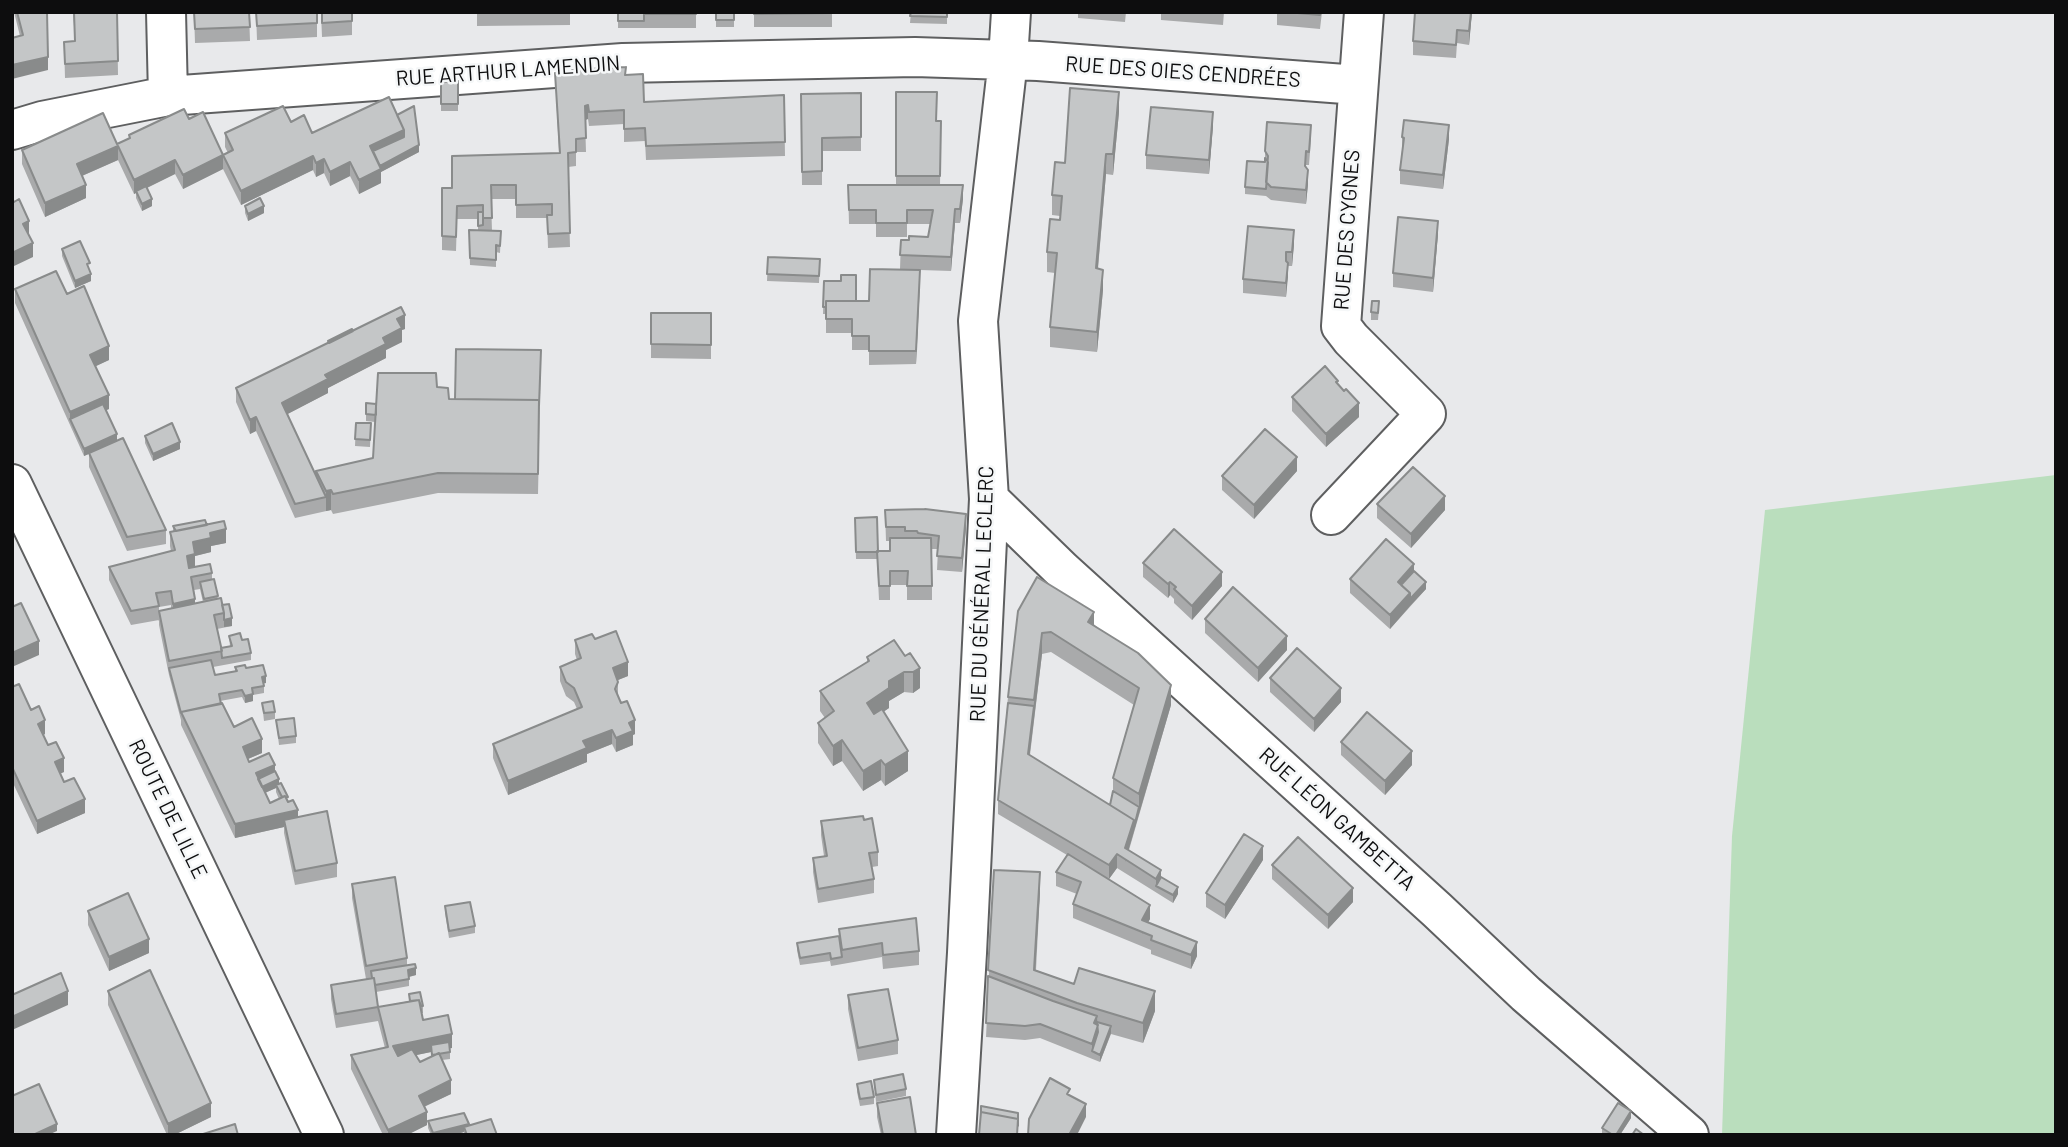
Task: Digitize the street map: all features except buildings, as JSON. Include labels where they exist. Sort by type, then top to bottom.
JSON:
[{"type":"street","points":[[166,12],[168,96]]},
{"type":"street","name":"RUE DU GÉNÉRAL LECLERC","points":[[956,1135],[989,499],[978,321],[1008,60],[1011,12]]},
{"type":"street","points":[[1357,85],[1364,12]]},
{"type":"street","name":"RUE ARTHUR LAMENDIN","points":[[12,130],[42,121],[168,96],[623,63],[915,57],[1008,60]]},
{"type":"street","name":"RUE DES OIES CENDRÉES","points":[[1008,60],[1357,85]]},
{"type":"street","name":"RUE DES CYGNES","points":[[1331,515],[1426,414],[1341,326],[1357,85]]},
{"type":"street","name":"ROUTE DE LILLE","points":[[12,484],[324,1135]]},
{"type":"street","name":"RUE LÉON GAMBETTA","points":[[989,499],[1062,570],[1526,994],[1689,1135]]},
{"type":"green space","points":[[2056,475],[2056,1135],[1722,1135],[1732,836],[1765,510]]}]
